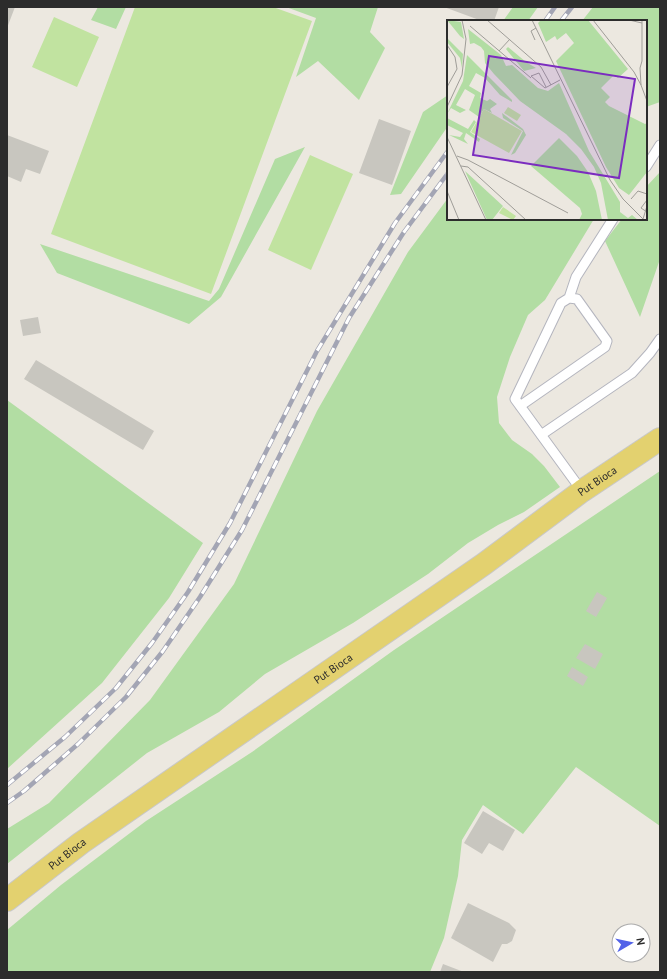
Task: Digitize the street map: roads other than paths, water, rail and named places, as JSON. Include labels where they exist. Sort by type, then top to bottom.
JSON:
[{"type":"main road","name":"Put Bioca","points":[[7,900],[81,843],[484,564],[582,492],[660,439]]},
{"type":"lane","points":[[647,165],[660,145]]},
{"type":"lane","points":[[582,492],[515,399],[561,303],[569,298],[576,278],[612,220]]},
{"type":"lane","points":[[520,406],[605,347],[607,341],[577,299],[569,298]]},
{"type":"lane","points":[[542,436],[632,373],[660,339]]},
{"type":"railway","points":[[546,20],[555,7]]},
{"type":"railway","points":[[562,20],[572,7]]},
{"type":"railway","points":[[7,785],[65,737],[116,688],[152,643],[188,592],[230,523],[317,351],[395,223],[447,152]]},
{"type":"railway","points":[[7,803],[24,791],[78,744],[126,697],[163,651],[200,597],[242,530],[349,318],[404,232],[447,174]]}]
